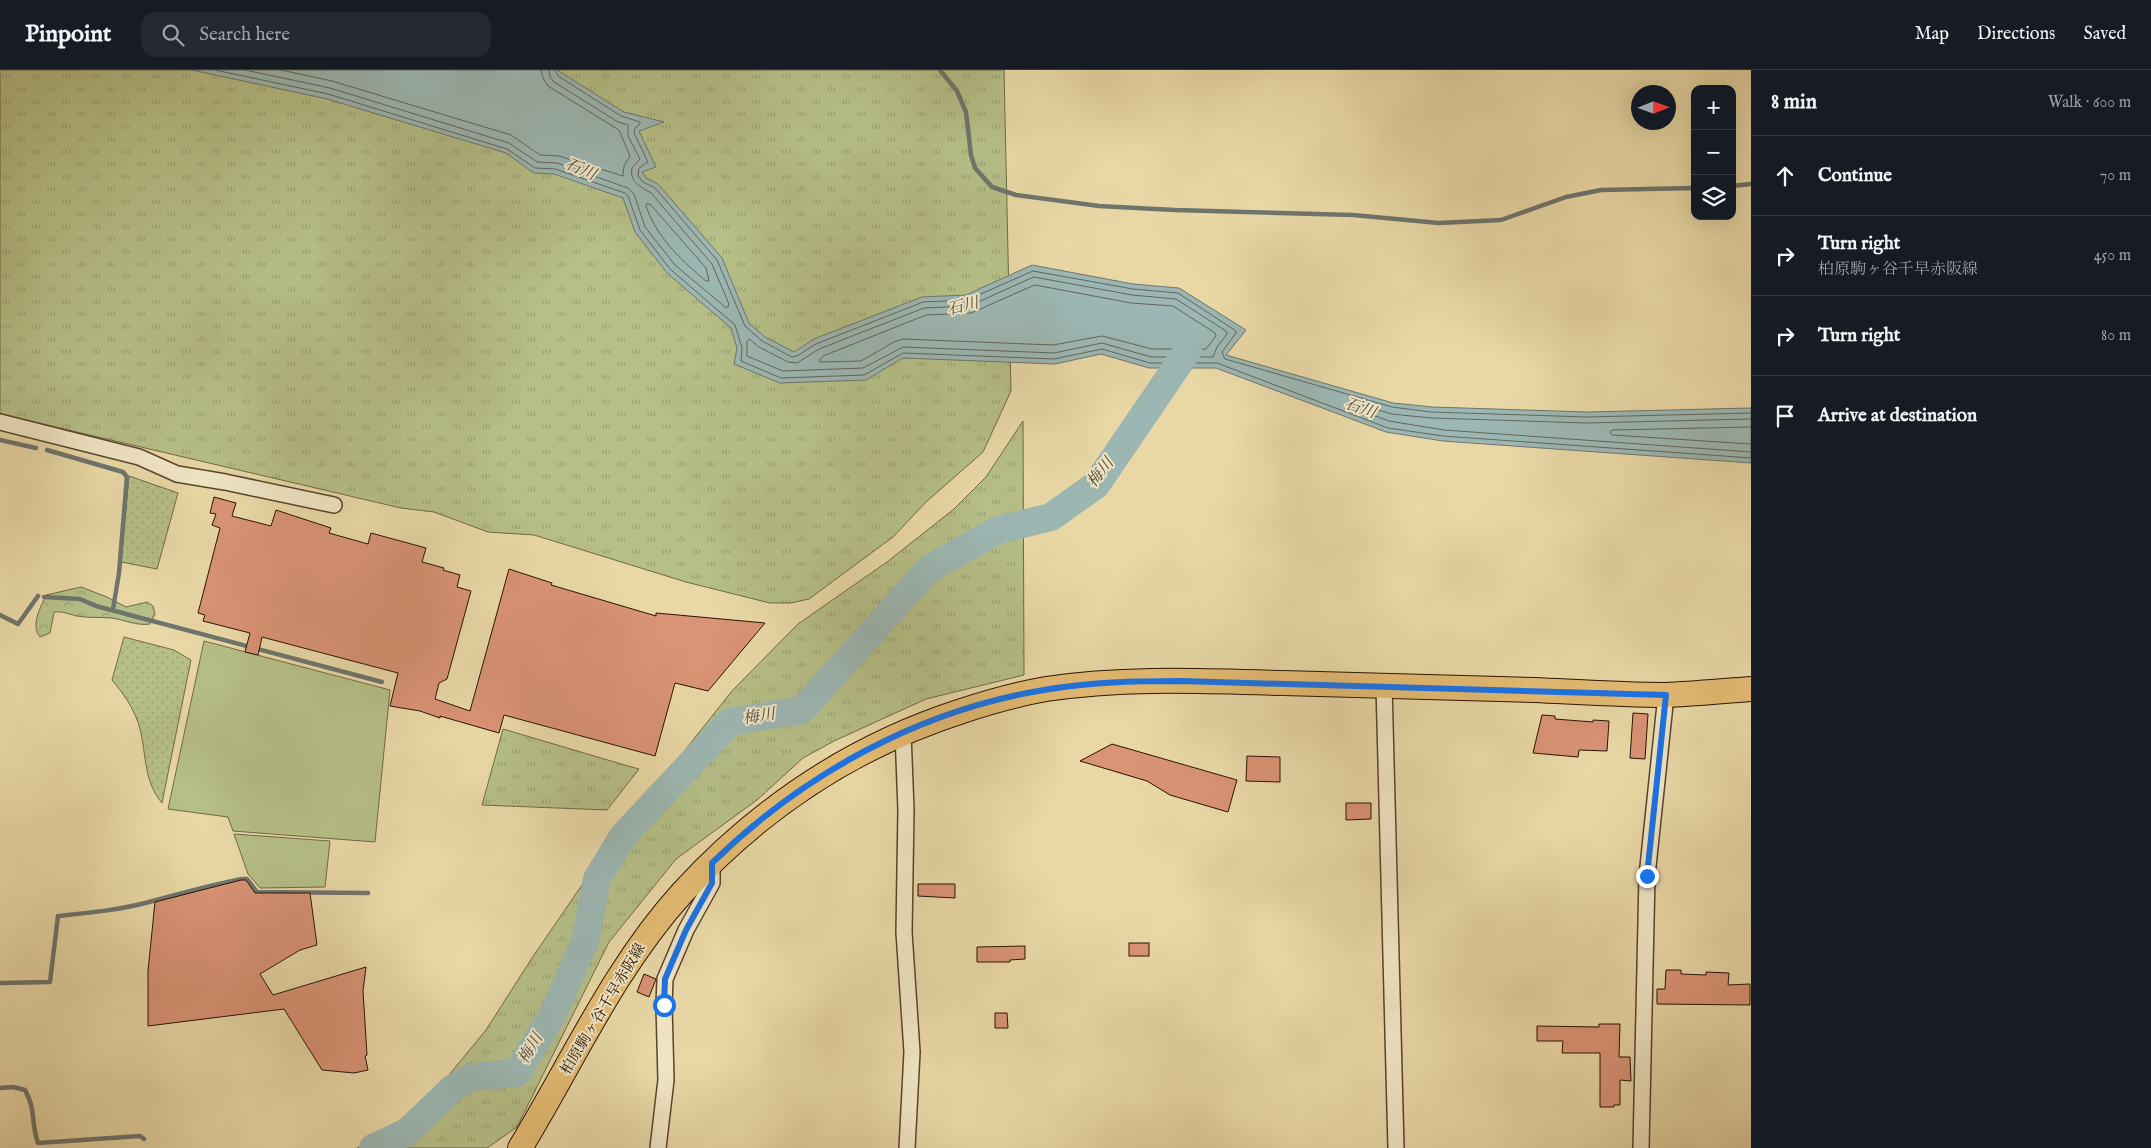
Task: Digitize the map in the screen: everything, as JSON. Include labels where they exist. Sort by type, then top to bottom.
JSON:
[{"type":"main road","name":"柏原駒ヶ谷千早赤阪線","points":[[520,1148],[628,963],[680,895],[757,821],[792,795],[848,759],[903,733],[986,703],[1043,690],[1123,681],[1384,686],[1666,695],[1751,689]]},
{"type":"street","points":[[0,422],[139,458],[177,474],[334,505]]},
{"type":"street","points":[[1384,686],[1396,1148]]},
{"type":"street","points":[[1641,1148],[1647,876],[1666,695]]},
{"type":"street","points":[[903,733],[906,810],[904,932],[912,1052],[907,1148]]},
{"type":"street","points":[[658,1148],[666,1080],[665,979],[686,930],[712,883],[712,863]]},
{"type":"green space","points":[[0,70],[1004,70],[1011,391],[983,452],[926,502],[893,537],[809,599],[791,603],[770,603],[686,582],[534,535],[488,532],[434,512],[401,508],[0,414]]},
{"type":"green space","points":[[1023,421],[1024,675],[926,699],[834,741],[803,758],[757,800],[676,859],[609,942],[517,1127],[487,1148],[357,1148],[380,1137],[421,1109],[486,1030],[532,958],[645,793],[682,754],[732,691],[798,624],[887,562],[954,509],[986,477]]},
{"type":"green space","points":[[129,476],[178,493],[157,569],[121,562]]},
{"type":"green space","points":[[81,587],[126,607],[147,602],[153,606],[155,614],[150,624],[136,624],[112,618],[81,617],[63,612],[54,612],[50,633],[40,637],[37,632],[36,622],[46,595]]},
{"type":"green space","points":[[124,637],[174,650],[191,660],[162,803],[151,784],[148,774],[138,722],[127,700],[112,680]]},
{"type":"green space","points":[[204,641],[390,690],[375,842],[233,831],[228,817],[168,809]]},
{"type":"green space","points":[[503,729],[639,769],[607,810],[482,805]]},
{"type":"green space","points":[[234,834],[330,841],[325,887],[260,888],[248,874]]},
{"type":"water","name":"石川","points":[[192,70],[557,70],[624,112],[664,122],[639,131],[656,167],[642,172],[646,178],[658,184],[722,258],[749,323],[765,337],[794,352],[814,339],[922,297],[966,295],[1032,265],[1133,284],[1179,288],[1246,330],[1226,355],[1393,403],[1432,407],[1587,412],[1751,408],[1751,463],[1443,441],[1386,432],[1216,368],[1149,368],[1101,354],[1055,364],[903,358],[866,380],[780,383],[734,364],[737,348],[731,328],[667,273],[635,232],[623,198],[554,174],[534,173],[506,153],[327,99]]},
{"type":"building","points":[[214,497],[236,503],[232,516],[271,526],[276,510],[331,528],[329,533],[368,544],[371,533],[426,548],[422,562],[460,575],[457,587],[471,591],[447,679],[439,683],[435,699],[470,711],[509,569],[552,583],[551,585],[656,616],[656,613],[765,623],[708,691],[675,683],[655,756],[504,715],[499,733],[420,711],[390,706],[398,673],[262,637],[258,655],[245,652],[250,633],[203,621],[205,615],[198,613],[220,528],[212,525],[216,514],[210,513]]},
{"type":"building","points":[[1633,713],[1648,714],[1645,759],[1630,758]]},
{"type":"building","points":[[1542,715],[1555,716],[1555,719],[1593,722],[1593,720],[1609,721],[1607,751],[1579,750],[1578,757],[1533,753]]},
{"type":"building","points":[[1112,744],[1237,780],[1228,812],[1170,795],[1147,781],[1080,761]]},
{"type":"building","points":[[1247,756],[1280,757],[1280,782],[1246,781]]},
{"type":"building","points":[[1346,803],[1371,803],[1371,819],[1346,820]]},
{"type":"building","points":[[246,880],[255,893],[310,893],[317,945],[300,950],[260,974],[273,995],[366,967],[363,991],[367,1055],[365,1056],[368,1070],[354,1073],[322,1070],[284,1009],[148,1026],[148,971],[155,902]]},
{"type":"building","points":[[918,884],[955,884],[955,898],[918,896]]},
{"type":"building","points":[[1129,943],[1149,943],[1149,956],[1129,956]]},
{"type":"building","points":[[1025,946],[1025,959],[1010,960],[1010,962],[977,962],[977,947]]},
{"type":"building","points":[[1666,970],[1681,970],[1681,974],[1706,975],[1706,972],[1729,973],[1728,985],[1750,984],[1750,1005],[1657,1004],[1657,989],[1665,989]]},
{"type":"building","points":[[644,974],[656,979],[649,997],[637,992]]},
{"type":"building","points":[[995,1013],[1007,1013],[1008,1028],[995,1028]]},
{"type":"building","points":[[1599,1024],[1620,1024],[1619,1057],[1630,1057],[1631,1081],[1620,1080],[1620,1105],[1614,1105],[1614,1107],[1600,1107],[1600,1053],[1562,1053],[1563,1041],[1537,1041],[1537,1026],[1599,1027]]},
{"type":"waterway","points":[[940,70],[957,91],[966,112],[971,155],[975,168],[992,187],[1016,195],[1099,206],[1353,215],[1439,223],[1501,220],[1566,197],[1601,190],[1691,188]]},
{"type":"waterway","points":[[1736,186],[1751,184]]},
{"type":"waterway","name":"梅川","points":[[373,1148],[407,1132],[452,1089],[472,1077],[517,1073],[555,1010],[585,941],[597,879],[623,836],[730,722],[802,710],[929,569],[998,530],[1051,517],[1096,485],[1188,350]]},
{"type":"waterway","points":[[0,440],[36,448]]},
{"type":"waterway","points":[[47,450],[123,472],[127,477],[119,573],[113,609]]},
{"type":"waterway","points":[[0,615],[18,624],[38,596]]},
{"type":"waterway","points":[[44,597],[80,599],[96,606],[382,682]]},
{"type":"waterway","points":[[0,983],[50,982],[58,916],[127,907],[242,879],[247,879],[257,892],[368,893]]},
{"type":"waterway","points":[[0,1088],[13,1087],[25,1090],[31,1104],[38,1143],[140,1136],[144,1139]]},
{"type":"route","points":[[664,1005],[665,979],[686,930],[712,883],[712,863],[757,821],[792,795],[848,759],[903,733],[948,715],[986,703],[1043,690],[1081,685],[1123,681],[1181,681],[1666,695],[1647,876]]}]
